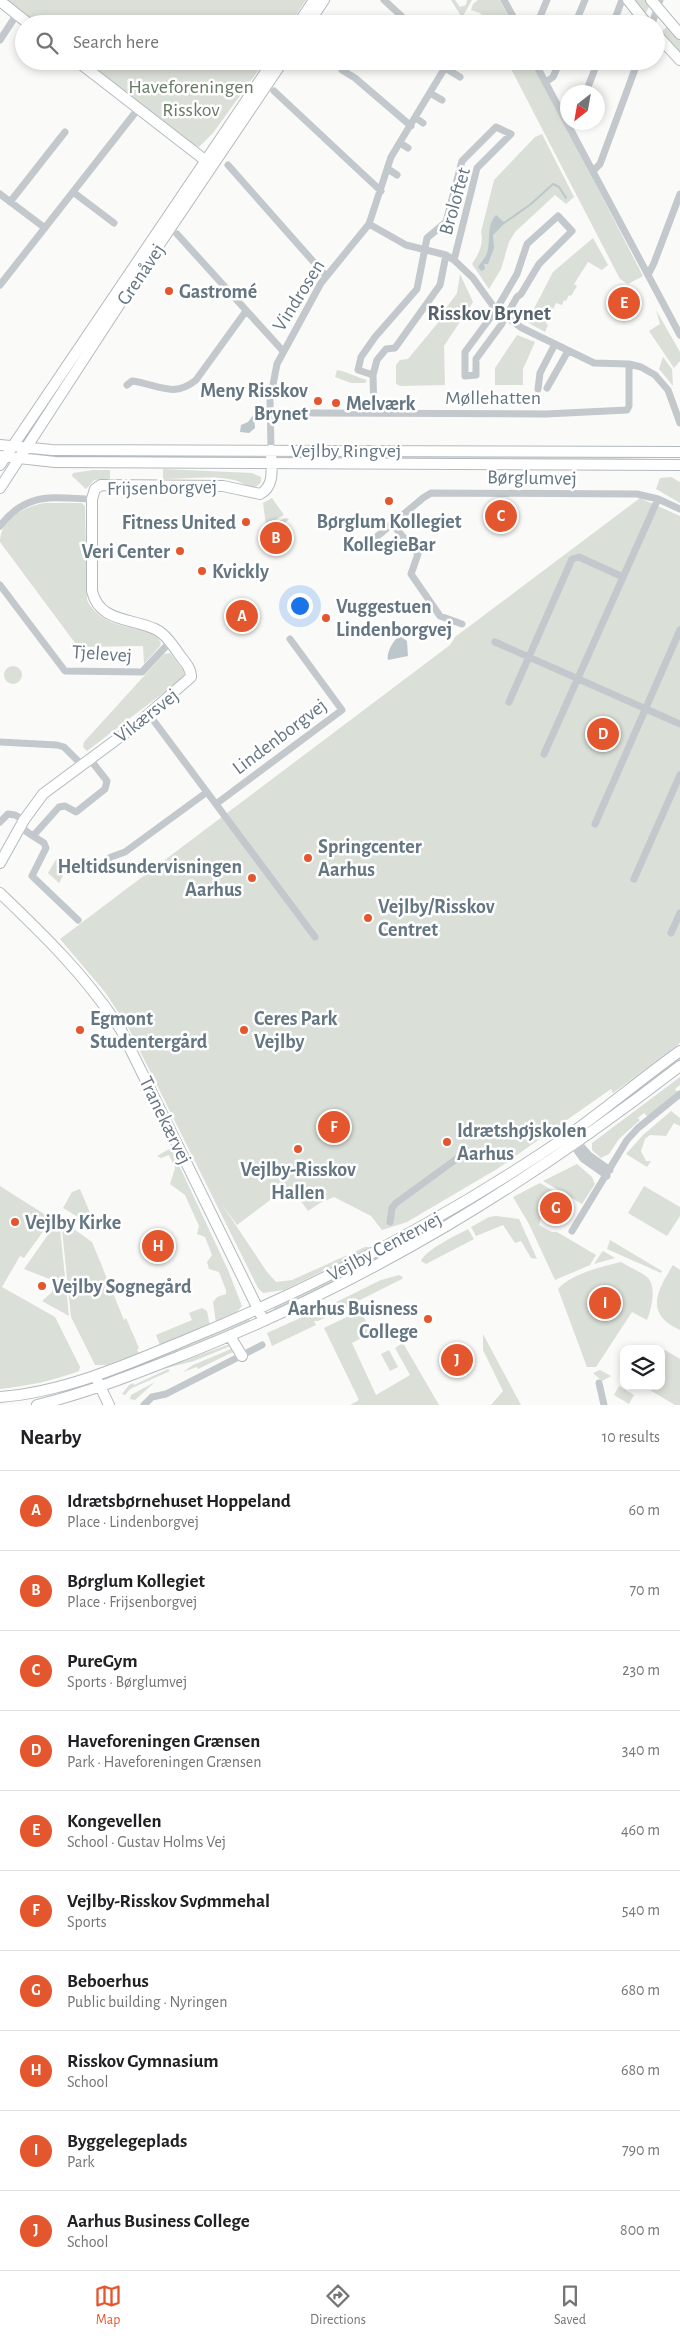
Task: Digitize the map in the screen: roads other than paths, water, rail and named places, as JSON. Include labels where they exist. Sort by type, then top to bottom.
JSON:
[{"type":"street","points":[[304,15],[314,0]]},
{"type":"street","points":[[314,15],[324,0]]},
{"type":"street","points":[[384,0],[400,15]]},
{"type":"street","points":[[504,0],[512,15]]},
{"type":"street","points":[[541,15],[547,0]]},
{"type":"street","points":[[579,15],[585,0]]},
{"type":"street","points":[[616,15],[622,0]]},
{"type":"street","points":[[628,0],[640,15]]},
{"type":"street","points":[[0,1],[17,14]]},
{"type":"street","points":[[656,3],[680,34]]},
{"type":"street","points":[[0,40],[15,17]]},
{"type":"street","points":[[665,44],[680,60]]},
{"type":"street","points":[[88,70],[209,163]]},
{"type":"street","name":"Grenåvej","points":[[0,488],[123,299],[267,70]]},
{"type":"street","name":"Grenåvej","points":[[2,459],[209,163],[276,70]]},
{"type":"street","points":[[342,70],[355,78],[411,126]]},
{"type":"street","name":"Vindrosen","points":[[271,450],[271,386],[273,374],[283,351],[326,276],[369,224],[392,157],[444,70]]},
{"type":"street","name":"Vindrosen","points":[[452,70],[460,78]]},
{"type":"street","points":[[539,70],[560,106]]},
{"type":"street","points":[[546,82],[553,77],[556,70]]},
{"type":"street","points":[[589,85],[595,70]]},
{"type":"street","points":[[593,170],[600,164],[635,70]]},
{"type":"street","points":[[274,91],[381,191]]},
{"type":"street","points":[[430,93],[442,100]]},
{"type":"street","points":[[0,285],[138,109]]},
{"type":"street","points":[[416,118],[423,122]]},
{"type":"street","name":"Broloftet","points":[[374,375],[358,370],[361,356],[374,338],[417,290],[427,238],[446,222],[462,161],[496,127],[512,134],[477,168],[454,260]]},
{"type":"street","points":[[573,130],[680,335]]},
{"type":"street","points":[[10,202],[65,132]]},
{"type":"street","points":[[400,143],[408,148]]},
{"type":"street","points":[[228,165],[326,276]]},
{"type":"street","points":[[388,169],[397,175]]},
{"type":"street","points":[[73,192],[114,223]]},
{"type":"street","points":[[0,194],[45,228]]},
{"type":"street","points":[[648,275],[680,194]]},
{"type":"street","points":[[558,216],[572,230],[539,264],[522,294],[517,297],[505,317],[476,359],[476,375],[465,376],[465,352],[496,310],[517,274],[530,239],[558,216]]},
{"type":"street","points":[[369,224],[406,246],[446,255],[454,260],[473,278],[496,310],[505,317],[568,351],[594,363],[629,364],[641,368],[662,382],[674,403],[680,424]]},
{"type":"street","points":[[177,234],[283,351]]},
{"type":"street","name":"Broloftet","points":[[374,413],[374,375],[377,360],[386,349],[395,348],[427,305],[440,285],[446,255]]},
{"type":"street","points":[[127,385],[132,381],[179,390],[190,386],[246,311]]},
{"type":"street","points":[[374,338],[386,349]]},
{"type":"street","points":[[538,389],[540,373],[555,344]]},
{"type":"street","points":[[547,388],[568,351]]},
{"type":"street","name":"Møllehatten","points":[[312,413],[546,414],[627,410],[630,406],[629,364]]},
{"type":"street","name":"Vejlby Ringvej","points":[[0,445],[52,450],[680,452]]},
{"type":"street","name":"Frijsenborgvej","points":[[188,666],[170,642],[155,629],[110,616],[96,604],[92,591],[92,499],[95,490],[101,486],[223,486],[260,494],[269,487],[271,450]]},
{"type":"street","name":"Vejlby Ringvej","points":[[2,459],[55,462],[680,465]]},
{"type":"street","name":"Børglumvej","points":[[368,544],[431,493],[637,494],[658,499],[680,509]]},
{"type":"street","points":[[0,526],[16,507],[26,502],[38,499],[92,499]]},
{"type":"street","points":[[544,754],[658,499]]},
{"type":"street","points":[[392,524],[418,554],[412,574],[440,616],[462,624]]},
{"type":"street","points":[[509,702],[575,557],[623,577]]},
{"type":"street","name":"Tjelevej","points":[[0,585],[65,671],[142,672],[170,642]]},
{"type":"street","points":[[595,824],[680,630]]},
{"type":"street","name":"Lindenborgvej","points":[[216,804],[342,710],[290,639]]},
{"type":"street","points":[[495,642],[680,724]]},
{"type":"street","name":"Vikærsvej","points":[[0,862],[22,823],[43,794],[132,728],[190,680],[191,674],[188,666]]},
{"type":"street","points":[[148,713],[315,937]]},
{"type":"street","points":[[0,742],[64,747],[85,761],[107,781],[105,789],[76,812],[65,806],[57,808],[33,836]]},
{"type":"street","points":[[634,879],[680,775]]},
{"type":"street","points":[[93,871],[111,857],[125,852],[207,792]]},
{"type":"street","points":[[0,822],[8,814],[15,815],[33,836],[44,844],[46,848],[32,876],[78,920]]},
{"type":"street","name":"Tranekærvej","points":[[0,893],[70,961],[102,1001],[121,1030],[264,1321]]},
{"type":"street","points":[[671,933],[680,913]]},
{"type":"street","name":"Vejlby Centervej","points":[[0,1397],[36,1392],[157,1352],[258,1310],[330,1276],[411,1233],[492,1185],[569,1135],[680,1051]]},
{"type":"street","name":"Vejlby Centervej","points":[[37,1405],[99,1386],[230,1336],[409,1249],[502,1193],[576,1145],[680,1066]]},
{"type":"street","points":[[572,1231],[627,1140],[638,1128],[680,1094]]},
{"type":"street","points":[[569,1135],[592,1167],[608,1173]]},
{"type":"street","name":"Vejlby Centervej","points":[[390,1222],[392,1208],[396,1203],[466,1152]]},
{"type":"street","points":[[230,1336],[242,1356]]},
{"type":"street","points":[[144,1405],[152,1397],[166,1394],[262,1345]]},
{"type":"street","points":[[95,1374],[109,1405]]},
{"type":"street","points":[[599,1383],[604,1405]]},
{"type":"waterway","points":[[504,223],[531,204],[553,184],[559,187],[566,198]]},
{"type":"place","name":"Gastromé","points":[[169,291]]},
{"type":"place","name":"Kongevellen","points":[[624,303]]},
{"type":"place","name":"Meny Risskov Brynet","points":[[318,401]]},
{"type":"place","name":"Melværk","points":[[336,403]]},
{"type":"place","name":"Børglum Kollegiet KollegieBar","points":[[389,501]]},
{"type":"place","name":"PureGym","points":[[501,516]]},
{"type":"place","name":"Fitness United","points":[[246,522]]},
{"type":"place","name":"Børglum Kollegiet","points":[[276,538]]},
{"type":"place","name":"Veri Center","points":[[180,551]]},
{"type":"place","name":"Kvickly","points":[[202,571]]},
{"type":"place","name":"Idrætsbørnehuset Hoppeland","points":[[242,616]]},
{"type":"place","name":"Vuggestuen Lindenborgvej","points":[[326,618]]},
{"type":"place","name":"Haveforeningen Grænsen","points":[[603,734]]},
{"type":"place","name":"Springcenter Aarhus","points":[[308,858]]},
{"type":"place","name":"Heltidsundervisningen Aarhus","points":[[252,878]]},
{"type":"place","name":"Vejlby/Risskov Centret","points":[[368,918]]},
{"type":"place","name":"Egmont Studentergård","points":[[80,1030]]},
{"type":"place","name":"Ceres Park Vejlby","points":[[244,1030]]},
{"type":"place","name":"Vejlby-Risskov Svømmehal","points":[[334,1127]]},
{"type":"place","name":"Idrætshøjskolen Aarhus","points":[[447,1142]]},
{"type":"place","name":"Vejlby-Risskov Hallen","points":[[298,1149]]},
{"type":"place","name":"Beboerhus","points":[[556,1208]]},
{"type":"place","name":"Vejlby Kirke","points":[[15,1222]]},
{"type":"place","name":"Risskov Gymnasium","points":[[158,1246]]},
{"type":"place","name":"Vejlby Sognegård","points":[[42,1286]]},
{"type":"place","name":"Byggelegeplads","points":[[605,1303]]},
{"type":"place","name":"Aarhus Buisness College","points":[[428,1319]]},
{"type":"place","name":"Aarhus Business College","points":[[457,1360]]},
{"type":"district","name":"Risskov Brynet","points":[[489,313]]},
{"type":"park label","name":"Haveforeningen Risskov","points":[[191,98]]}]
